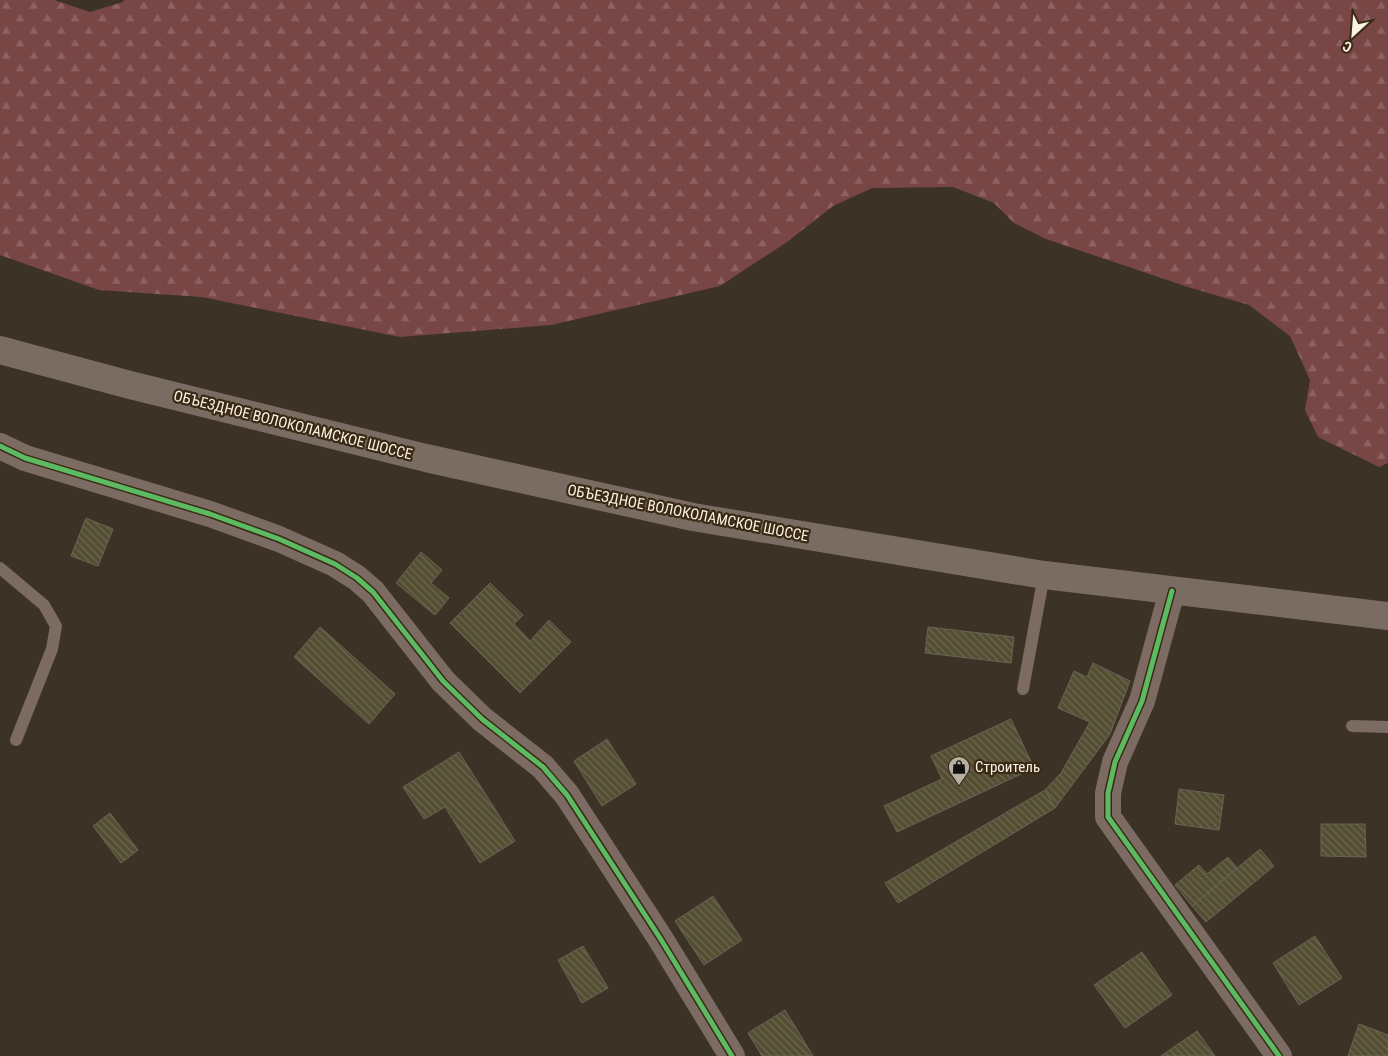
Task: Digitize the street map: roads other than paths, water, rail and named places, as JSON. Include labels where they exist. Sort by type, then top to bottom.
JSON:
[{"type":"main road","name":"ОБЪЕЗДНОЕ ВОЛОКОЛАМСКОЕ ШОССЕ","points":[[0,350],[426,458],[674,513],[902,553],[1044,575],[1388,616]]},
{"type":"street","points":[[0,446],[25,458],[219,517],[279,539],[335,564],[357,578],[373,592],[443,681],[482,720],[544,767],[567,795],[660,938],[732,1056]]},
{"type":"street","points":[[1172,591],[1142,701],[1115,762],[1108,793],[1108,817],[1279,1056]]},
{"type":"lane","points":[[0,568],[44,605],[56,626],[52,649],[16,740]]},
{"type":"lane","points":[[1023,690],[1044,575]]},
{"type":"lane","points":[[1352,726],[1388,728]]},
{"type":"place","name":"Строитель","points":[[959,786]]}]
